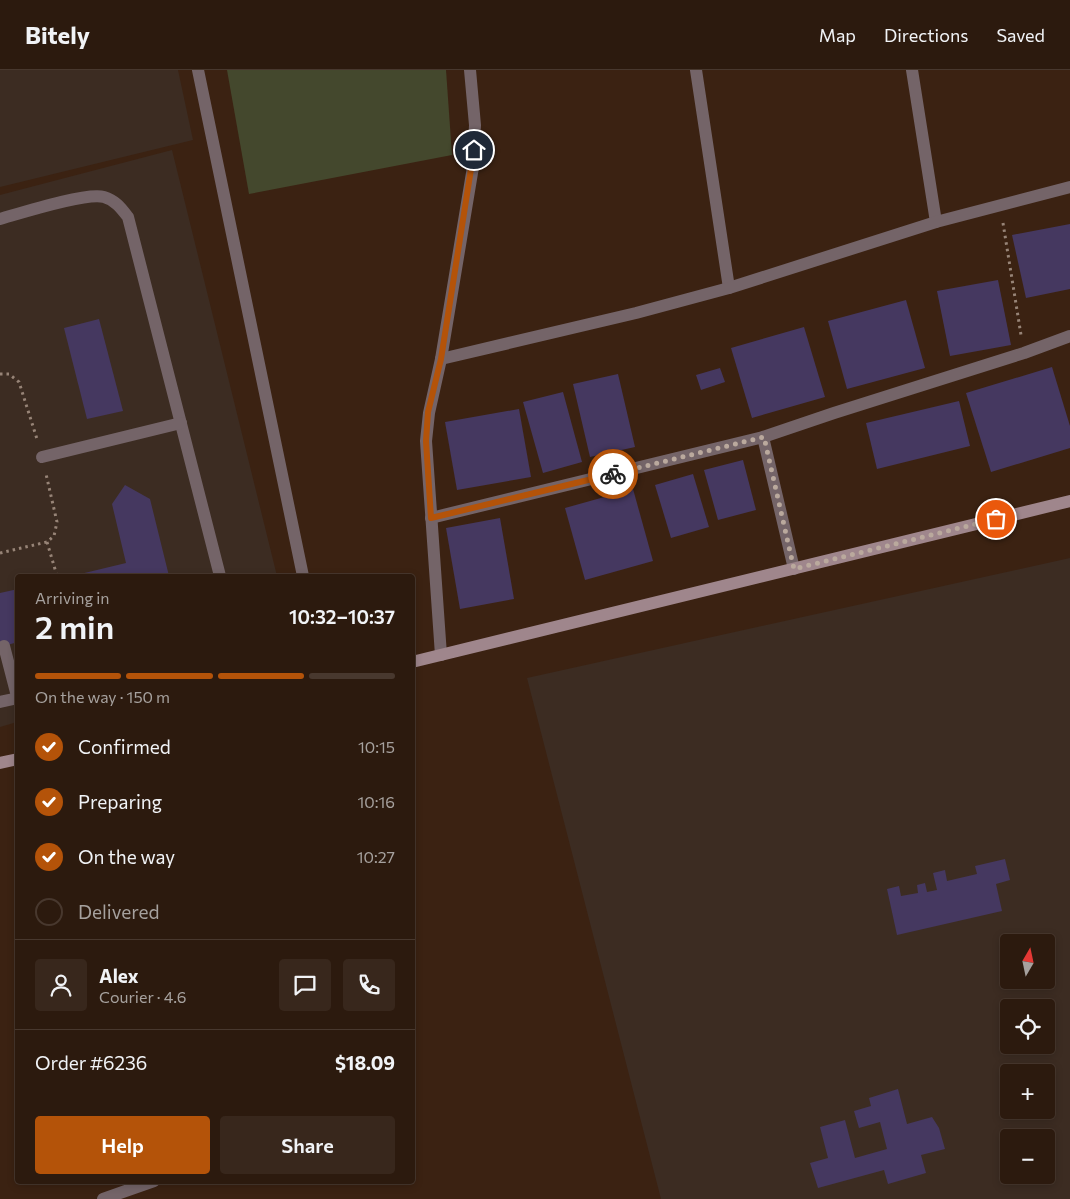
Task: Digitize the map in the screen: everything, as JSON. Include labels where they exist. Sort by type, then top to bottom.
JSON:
[{"type":"street","points":[[198,70],[303,574]]},
{"type":"street","points":[[441,655],[426,441],[428,412],[441,359],[473,167],[475,125],[470,70]]},
{"type":"street","points":[[696,70],[729,288]]},
{"type":"street","points":[[912,70],[936,222]]},
{"type":"street","points":[[441,359],[636,313],[729,288],[936,222],[1070,187]]},
{"type":"street","points":[[0,218],[86,197],[103,197],[118,204],[128,217],[219,574]]},
{"type":"street","points":[[431,518],[764,437],[1024,353],[1070,336]]},
{"type":"street","points":[[42,457],[181,423]]},
{"type":"street","points":[[764,437],[794,569]]},
{"type":"street","points":[[415,661],[1070,501]]},
{"type":"street","points":[[4,646],[15,691]]},
{"type":"street","points":[[0,702],[15,699]]},
{"type":"street","points":[[0,763],[15,760]]},
{"type":"street","points":[[103,1199],[146,1184]]},
{"type":"path","points":[[1000,205],[1024,353]]},
{"type":"path","points":[[47,542],[56,574]]},
{"type":"shaded area","points":[[0,70],[178,70],[193,140],[0,187]]},
{"type":"shaded area","points":[[172,150],[277,574],[15,574],[15,723],[0,727],[0,195]]},
{"type":"shaded area","points":[[1070,558],[1070,1199],[661,1199],[527,678]]},
{"type":"green space","points":[[227,70],[446,70],[452,155],[249,194]]},
{"type":"building","points":[[1070,224],[1070,289],[1026,298],[1012,235]]},
{"type":"building","points":[[998,280],[1011,345],[950,356],[937,291]]},
{"type":"building","points":[[906,300],[925,368],[847,389],[828,321]]},
{"type":"building","points":[[99,319],[123,411],[87,419],[64,328]]},
{"type":"building","points":[[804,327],[825,397],[752,418],[731,348]]},
{"type":"building","points":[[1052,367],[1070,426],[1070,448],[991,472],[966,393]]},
{"type":"building","points":[[720,368],[725,382],[701,390],[696,375]]},
{"type":"building","points":[[618,374],[635,447],[590,457],[573,384]]},
{"type":"building","points":[[563,392],[582,462],[543,473],[523,402]]},
{"type":"building","points":[[959,401],[970,446],[877,469],[866,423]]},
{"type":"building","points":[[519,409],[531,477],[457,490],[445,422]]},
{"type":"building","points":[[743,460],[756,510],[718,520],[704,470]]},
{"type":"building","points":[[693,474],[709,527],[671,538],[655,485]]},
{"type":"building","points":[[125,485],[150,499],[169,574],[80,574],[126,563],[112,504]]},
{"type":"building","points":[[633,489],[653,561],[585,580],[565,508]]},
{"type":"building","points":[[500,518],[514,599],[460,609],[446,528]]},
{"type":"building","points":[[15,590],[15,643],[0,647],[0,593]]},
{"type":"building","points":[[1005,859],[1010,880],[996,884],[1002,911],[897,935],[887,889],[899,886],[901,896],[918,893],[917,885],[925,883],[927,892],[937,890],[933,873],[945,870],[947,881],[977,874],[975,866]]},
{"type":"building","points":[[898,1089],[907,1124],[932,1117],[939,1128],[945,1149],[921,1155],[926,1173],[888,1184],[884,1170],[818,1188],[810,1163],[828,1158],[820,1127],[845,1120],[855,1158],[887,1149],[880,1122],[859,1128],[854,1111],[871,1106],[869,1098]]},
{"type":"way so far","points":[[613,474],[764,437],[794,569],[996,519]]},
{"type":"route","points":[[474,150],[473,167],[441,359],[428,412],[426,441],[431,518],[613,474]]}]
